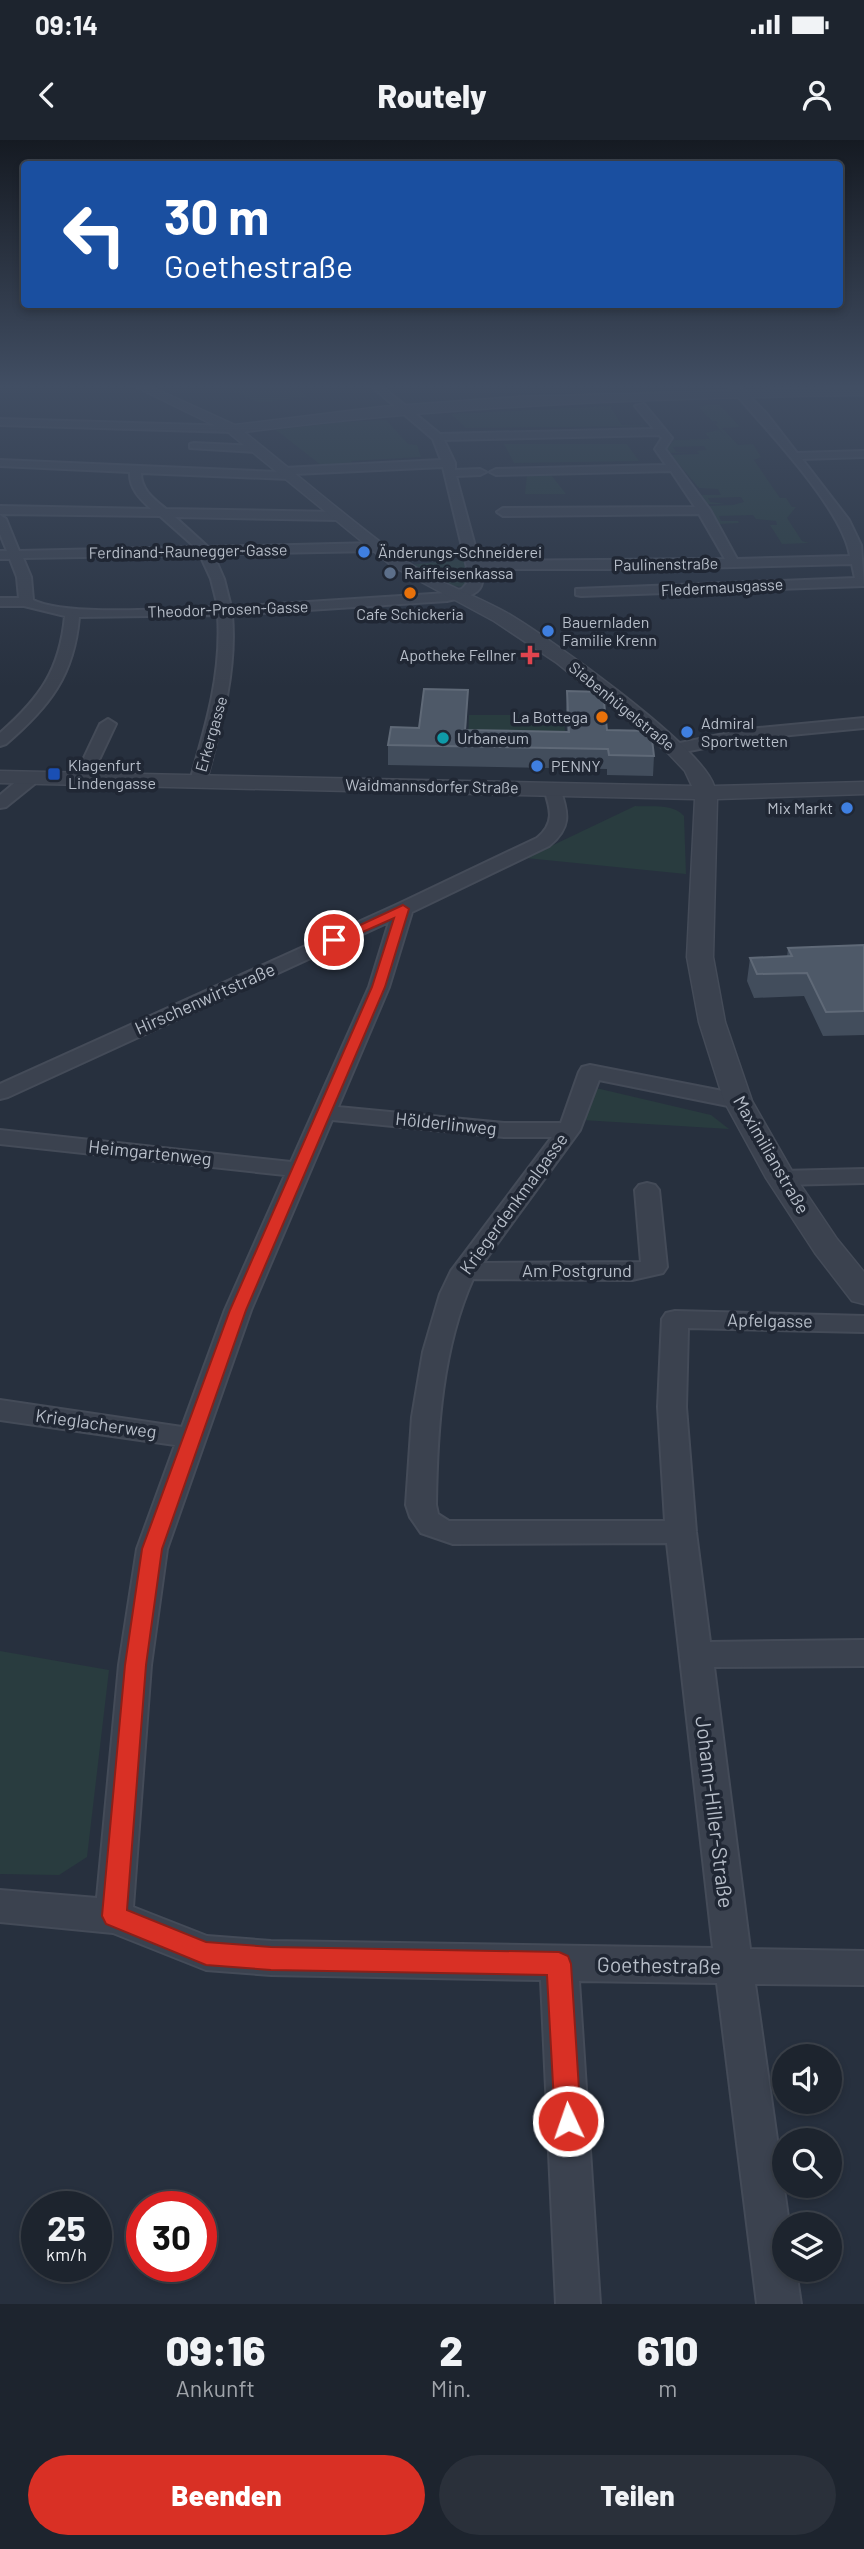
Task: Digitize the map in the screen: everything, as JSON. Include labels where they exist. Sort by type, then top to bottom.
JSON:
[{"type":"street","points":[[135,486],[137,497],[170,498]]},
{"type":"street","name":"Siebenhügelstraße","points":[[298,486],[311,500],[338,516],[375,547],[430,583],[533,636],[628,709],[674,749],[694,768],[706,792]]},
{"type":"street","points":[[454,486],[477,584],[457,595]]},
{"type":"street","points":[[688,486],[733,563]]},
{"type":"street","points":[[817,486],[859,545],[857,560],[863,583]]},
{"type":"street","name":"Erkergasse","points":[[137,497],[182,526],[205,551],[225,611],[224,691],[198,781]]},
{"type":"street","points":[[0,510],[338,516]]},
{"type":"street","points":[[503,512],[704,510]]},
{"type":"street","points":[[0,519],[24,578],[26,602]]},
{"type":"street","name":"Ferdinand-Raunegger-Gasse","points":[[0,555],[375,547]]},
{"type":"street","name":"Paulinenstraße","points":[[474,565],[857,560]]},
{"type":"street","name":"Fledermausgasse","points":[[581,592],[863,583]]},
{"type":"street","name":"Theodor-Prosen-Gasse","points":[[0,601],[26,602],[36,607],[72,613],[225,611],[457,595]]},
{"type":"street","points":[[0,741],[30,715],[52,689],[68,648],[72,613]]},
{"type":"street","points":[[674,749],[748,734],[864,723]]},
{"type":"street","points":[[82,779],[108,724]]},
{"type":"street","name":"Waidmannsdorfer Straße","points":[[0,777],[706,792],[864,788]]},
{"type":"street","points":[[0,803],[31,778]]},
{"type":"street","name":"Hirschenwirtstraße","points":[[0,1092],[403,909],[542,842],[554,833],[560,823],[561,813],[552,789]]},
{"type":"street","name":"Maximilianstraße","points":[[706,792],[700,957],[701,976],[712,1022],[738,1101],[781,1178],[826,1246],[864,1294]]},
{"type":"street","points":[[114,1916],[135,1665],[152,1549],[238,1310],[379,987],[403,909]]},
{"type":"street","name":"Kriegerdenkmalgasse","points":[[681,1532],[453,1533],[435,1529],[423,1517],[421,1489],[435,1363],[453,1289],[464,1270],[569,1130],[590,1072],[738,1101]]},
{"type":"street","name":"Hölderlinweg","points":[[324,1112],[504,1130],[569,1130]]},
{"type":"street","name":"Heimgartenweg","points":[[0,1137],[300,1170]]},
{"type":"street","points":[[781,1178],[864,1176]]},
{"type":"street","name":"Am Postgrund","points":[[464,1270],[632,1272],[654,1267],[647,1190]]},
{"type":"street","name":"Johann-Hiller-Straße","points":[[675,1319],[672,1407],[681,1532],[734,1967],[779,2304]]},
{"type":"street","name":"Apfelgasse","points":[[675,1319],[864,1324]]},
{"type":"street","name":"Krieglacherweg","points":[[0,1410],[191,1438]]},
{"type":"street","points":[[695,1655],[864,1653]]},
{"type":"street","name":"Goethestraße","points":[[0,1906],[114,1916],[206,1953],[271,1958],[864,1968]]},
{"type":"street","points":[[559,1964],[578,2304]]},
{"type":"shaded area","points":[[526,486],[560,486],[566,494],[525,494]]},
{"type":"shaded area","points":[[697,486],[772,486],[780,498],[786,498],[792,507],[796,507],[787,518],[802,541],[809,543],[782,544],[770,525],[777,525],[776,521],[756,519],[753,515],[719,516],[721,521],[739,523],[718,524],[707,506],[733,505],[744,502],[741,497],[708,498],[710,502],[726,504],[706,504],[701,495],[721,495],[718,489]]},
{"type":"shaded area","points":[[465,559],[470,582],[467,586],[460,587],[445,584],[410,565]]},
{"type":"shaded area","points":[[469,715],[530,715],[531,719],[564,717],[566,746],[468,745]]},
{"type":"shaded area","points":[[635,806],[668,807],[684,816],[686,874],[526,858]]},
{"type":"shaded area","points":[[596,1088],[711,1115],[729,1129],[582,1120]]},
{"type":"shaded area","points":[[0,1651],[109,1670],[87,1857],[59,1875],[0,1874]]},
{"type":"building","points":[[424,689],[468,690],[465,730],[569,732],[567,691],[603,692],[607,730],[651,731],[654,756],[609,755],[608,749],[388,745],[391,727],[419,728]]},
{"type":"building","points":[[864,945],[864,1011],[826,1012],[807,973],[757,974],[750,958],[792,956],[788,948]]},
{"type":"place","name":"Änderungs-Schneiderei","points":[[364,552]]},
{"type":"place","name":"Raiffeisenkassa","points":[[390,573]]},
{"type":"place","name":"Cafe Schickeria","points":[[410,593]]},
{"type":"place","name":"Bauernladen Familie Krenn","points":[[548,631]]},
{"type":"place","name":"Apotheke Fellner","points":[[530,655]]},
{"type":"place","name":"La Bottega","points":[[602,717]]},
{"type":"place","name":"Admiral Sportwetten","points":[[687,732]]},
{"type":"place","name":"Urbaneum","points":[[443,738]]},
{"type":"place","name":"PENNY","points":[[537,766]]},
{"type":"place","name":"Klagenfurt Lindengasse","points":[[54,774]]},
{"type":"place","name":"Mix Markt","points":[[847,808]]},
{"type":"route","points":[[334,940],[403,909],[379,987],[238,1310],[152,1549],[135,1665],[114,1916],[206,1953],[271,1958],[559,1964],[568,2121]]}]
